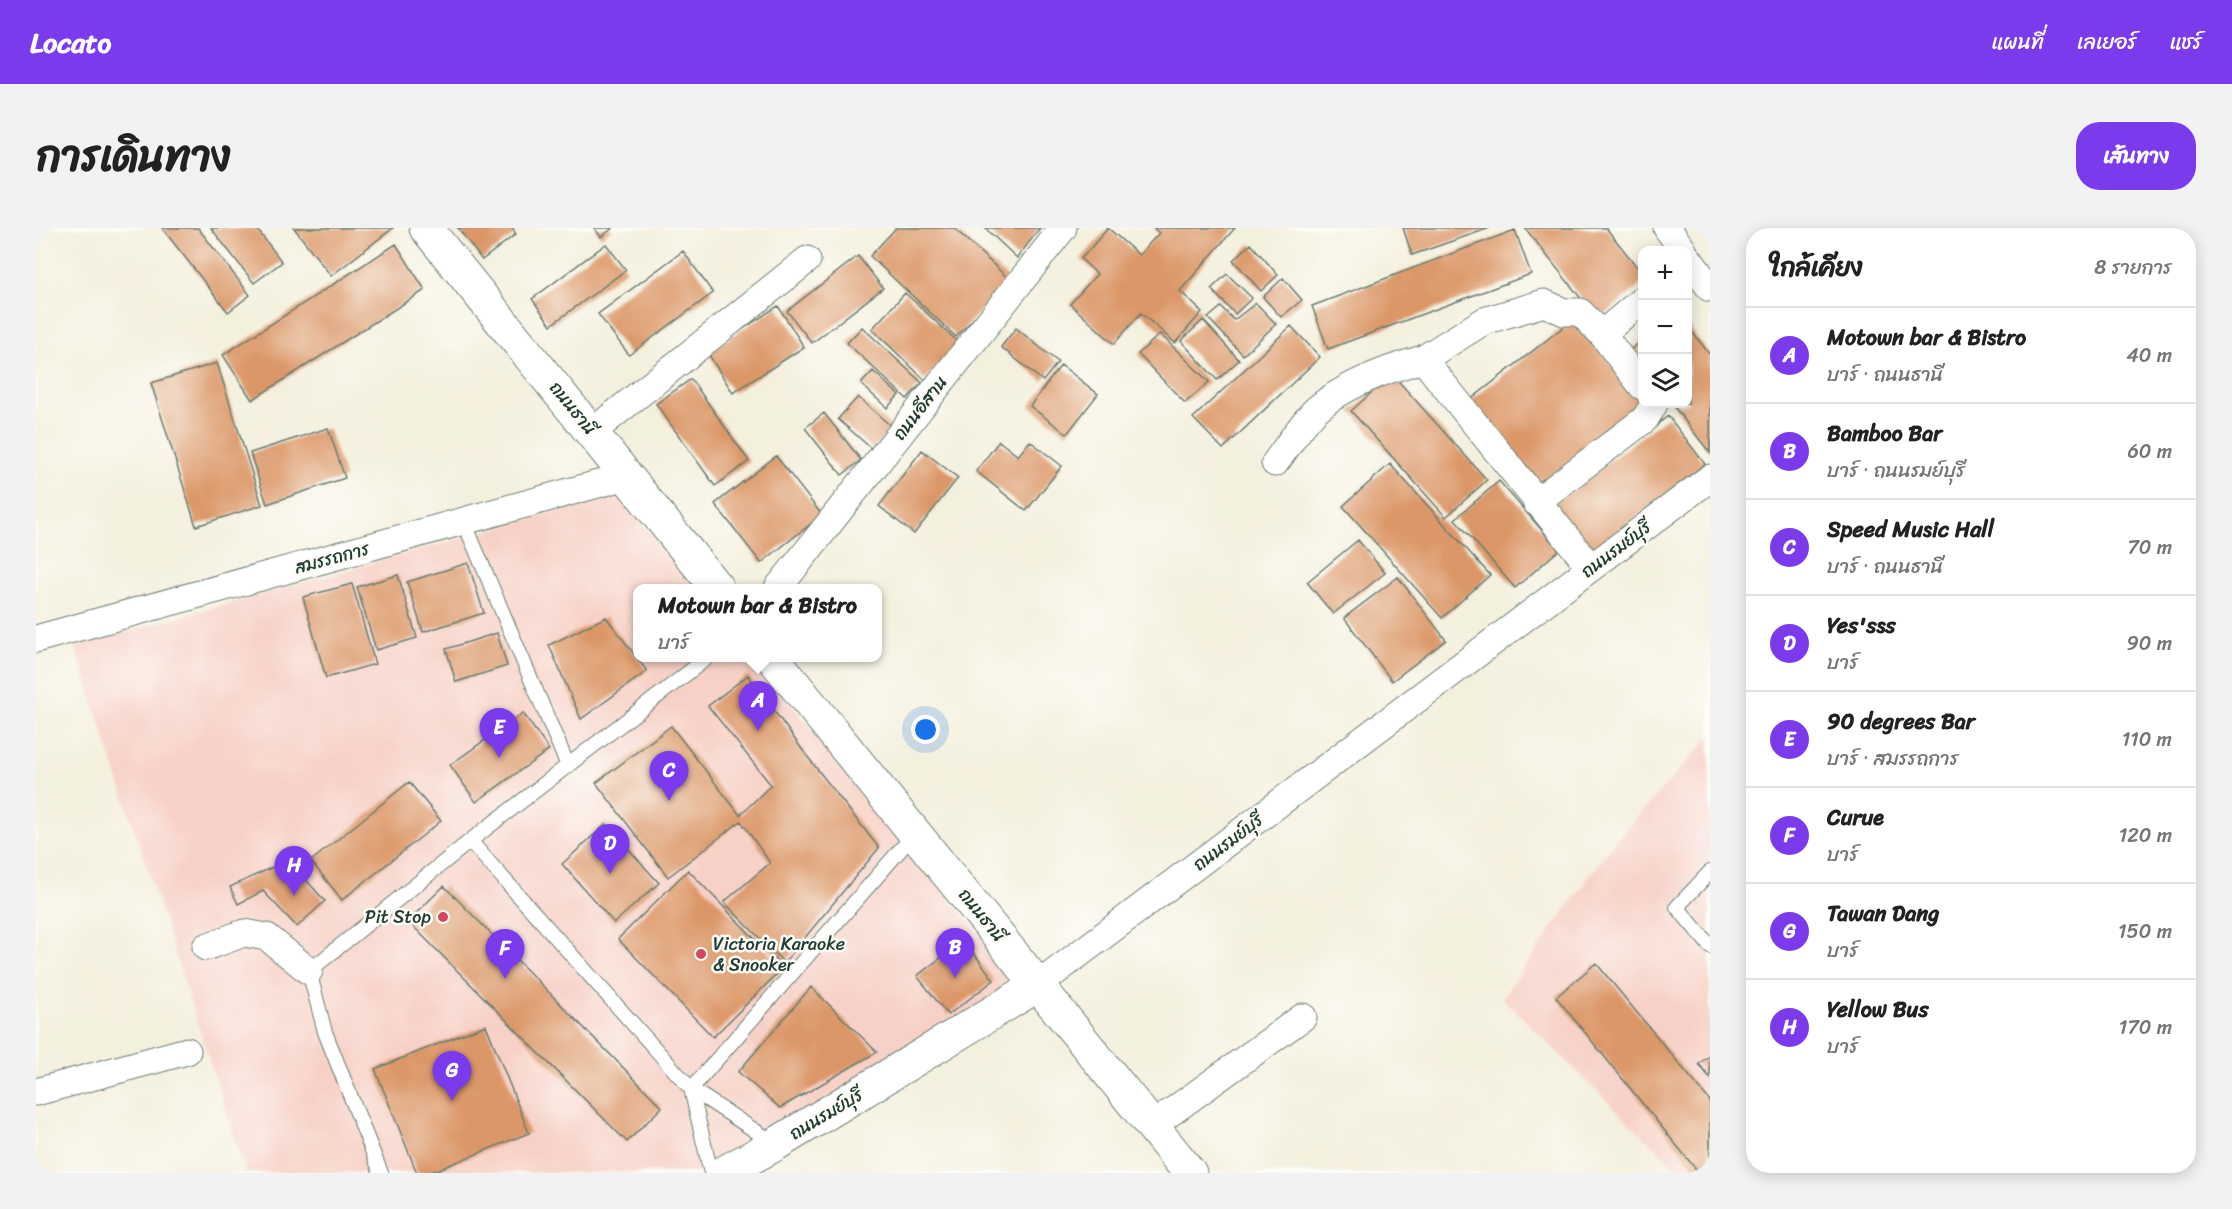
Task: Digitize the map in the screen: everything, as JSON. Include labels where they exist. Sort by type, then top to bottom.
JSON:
[{"type":"street","name":"ถนนธานี","points":[[426,228],[714,584]]},
{"type":"street","name":"ถนนอีสาน","points":[[781,584],[1063,228]]},
{"type":"street","points":[[1667,228],[1679,246]]},
{"type":"street","points":[[592,432],[807,260]]},
{"type":"street","points":[[1692,265],[1710,288]]},
{"type":"street","points":[[1275,463],[1317,409],[1330,399],[1390,368],[1423,359],[1484,321],[1544,303],[1564,312],[1580,312],[1602,334],[1638,381]]},
{"type":"street","points":[[1602,334],[1638,303]]},
{"type":"street","points":[[1423,359],[1591,568]]},
{"type":"street","points":[[1536,502],[1645,419],[1652,408]]},
{"type":"street","name":"สมรรถการ","points":[[36,639],[627,476]]},
{"type":"street","name":"ถนนรมย์บุรี","points":[[723,1173],[776,1144],[1038,985],[1710,478]]},
{"type":"street","name":"ถนนธานี","points":[[777,662],[1190,1173]]},
{"type":"street","points":[[206,947],[244,933],[267,937],[309,971]]},
{"type":"street","points":[[1152,1126],[1303,1017]]},
{"type":"street","points":[[36,1092],[187,1051]]},
{"type":"lane","points":[[464,522],[568,766]]},
{"type":"lane","points":[[381,1173],[325,1032],[309,971],[470,841],[701,662]]},
{"type":"lane","points":[[691,1089],[915,833]]},
{"type":"lane","points":[[470,841],[691,1089],[776,1144]]},
{"type":"lane","points":[[1710,872],[1677,907],[1710,946]]},
{"type":"lane","points":[[691,1089],[711,1173]]},
{"type":"shaded area","points":[[619,494],[693,584],[633,584],[633,662],[756,662],[1020,983],[780,1126],[695,1173],[246,1173],[75,646]]},
{"type":"shaded area","points":[[1710,736],[1710,1173],[1681,1173],[1502,998],[1615,841]]},
{"type":"building","points":[[162,228],[198,228],[250,295],[228,312]]},
{"type":"building","points":[[211,228],[256,228],[282,262],[254,283]]},
{"type":"building","points":[[294,228],[393,228],[331,276]]},
{"type":"building","points":[[458,228],[512,228],[516,234],[482,260]]},
{"type":"building","points":[[594,228],[613,228],[601,237]]},
{"type":"building","points":[[896,228],[954,228],[1010,280],[956,337],[870,256]]},
{"type":"building","points":[[985,228],[1040,228],[1017,258]]},
{"type":"building","points":[[1108,228],[1139,255],[1159,233],[1153,228],[1235,228],[1180,291],[1202,312],[1175,343],[1141,313],[1114,344],[1070,304],[1097,274],[1081,259]]},
{"type":"building","points":[[1403,228],[1490,228],[1412,255]]},
{"type":"building","points":[[1525,228],[1606,228],[1638,268],[1638,287],[1598,320]]},
{"type":"building","points":[[1515,230],[1531,274],[1328,349],[1312,306]]},
{"type":"building","points":[[396,244],[425,290],[252,400],[223,355]]},
{"type":"building","points":[[606,244],[626,270],[551,325],[532,299]]},
{"type":"building","points":[[1251,244],[1278,275],[1261,291],[1233,260]]},
{"type":"building","points":[[683,251],[713,293],[629,355],[598,314]]},
{"type":"building","points":[[858,256],[883,288],[812,343],[787,311]]},
{"type":"building","points":[[1227,274],[1252,298],[1235,314],[1211,289]]},
{"type":"building","points":[[1283,278],[1302,300],[1281,317],[1263,297]]},
{"type":"building","points":[[905,293],[959,343],[925,380],[872,329]]},
{"type":"building","points":[[1256,303],[1276,324],[1243,355],[1208,318],[1221,307],[1234,320]]},
{"type":"building","points":[[778,306],[804,347],[733,393],[707,352]]},
{"type":"building","points":[[1576,317],[1638,398],[1638,408],[1537,489],[1469,401]]},
{"type":"building","points":[[1203,320],[1239,360],[1217,380],[1181,341]]},
{"type":"building","points":[[1291,326],[1320,357],[1223,449],[1193,418]]},
{"type":"building","points":[[862,327],[922,383],[907,399],[847,343]]},
{"type":"building","points":[[1016,328],[1058,362],[1043,381],[1001,347]]},
{"type":"building","points":[[1692,331],[1710,355],[1710,453],[1675,408],[1692,408]]},
{"type":"building","points":[[1160,334],[1209,382],[1185,403],[1138,354]]},
{"type":"building","points":[[1638,344],[1638,361],[1630,350]]},
{"type":"building","points":[[217,363],[262,505],[196,526],[151,383]]},
{"type":"building","points":[[1061,365],[1098,394],[1067,434],[1030,406]]},
{"type":"building","points":[[873,371],[899,395],[887,408],[861,384]]},
{"type":"building","points":[[1392,374],[1487,480],[1446,517],[1351,411]]},
{"type":"building","points":[[691,379],[749,461],[715,486],[656,404]]},
{"type":"building","points":[[858,397],[893,428],[873,450],[838,419]]},
{"type":"building","points":[[824,413],[861,460],[842,475],[805,428]]},
{"type":"building","points":[[1668,416],[1705,464],[1590,552],[1553,504]]},
{"type":"building","points":[[328,428],[345,478],[267,504],[250,453]]},
{"type":"building","points":[[999,441],[1018,456],[1030,441],[1062,466],[1026,511],[976,471]]},
{"type":"building","points":[[922,450],[958,478],[914,534],[879,506]]},
{"type":"building","points":[[776,456],[822,515],[761,563],[715,504]]},
{"type":"building","points":[[1390,464],[1490,575],[1442,618],[1343,506]]},
{"type":"building","points":[[1499,481],[1559,550],[1515,588],[1455,519]]},
{"type":"building","points":[[1358,540],[1385,573],[1333,614],[1307,582]]},
{"type":"building","points":[[468,563],[484,613],[423,632],[407,582]]},
{"type":"building","points":[[398,575],[417,638],[376,650],[357,587]]},
{"type":"building","points":[[1398,577],[1446,640],[1392,681],[1344,618]]},
{"type":"building","points":[[352,584],[375,664],[326,678],[303,597]]},
{"type":"building","points":[[606,617],[633,653],[633,662],[640,662],[647,671],[581,719],[549,645]]},
{"type":"building","points":[[497,633],[507,666],[456,682],[446,649]]},
{"type":"building","points":[[748,675],[807,756],[879,848],[784,963],[724,902],[770,863],[741,821],[668,877],[596,783],[671,726],[740,815],[771,785],[708,706]]},
{"type":"building","points":[[523,713],[549,750],[476,802],[450,765]]},
{"type":"building","points":[[409,782],[441,821],[342,900],[311,861]]},
{"type":"building","points":[[606,824],[659,883],[614,923],[562,864]]},
{"type":"building","points":[[288,860],[325,901],[297,927],[263,891],[238,904],[230,887]]},
{"type":"building","name":"Victoria Karaoke & Snooker","points":[[688,870],[783,968],[713,1037],[618,939]]},
{"type":"building","points":[[444,886],[662,1107],[627,1142],[408,921]]},
{"type":"building","points":[[964,940],[994,980],[948,1015],[917,976]]},
{"type":"building","points":[[1596,963],[1710,1101],[1710,1173],[1699,1173],[1556,997]]},
{"type":"building","points":[[811,987],[877,1052],[780,1108],[738,1072]]},
{"type":"building","points":[[486,1025],[529,1133],[429,1173],[417,1173],[375,1069]]},
{"type":"building","points":[[1710,1055],[1710,1078],[1699,1064]]},
{"type":"place","name":"Motown bar & Bistro","points":[[758,731]]},
{"type":"place","name":"90 degrees Bar","points":[[499,758]]},
{"type":"place","name":"Speed Music Hall","points":[[669,801]]},
{"type":"place","name":"Yes'sss","points":[[610,874]]},
{"type":"place","name":"Yellow Bus","points":[[294,896]]},
{"type":"place","name":"Pit Stop","points":[[443,917]]},
{"type":"place","name":"Victoria Karaoke & Snooker","points":[[701,954]]},
{"type":"place","name":"Bamboo Bar","points":[[955,978]]},
{"type":"place","name":"Curue","points":[[505,979]]},
{"type":"place","name":"Tawan Dang","points":[[452,1101]]}]
